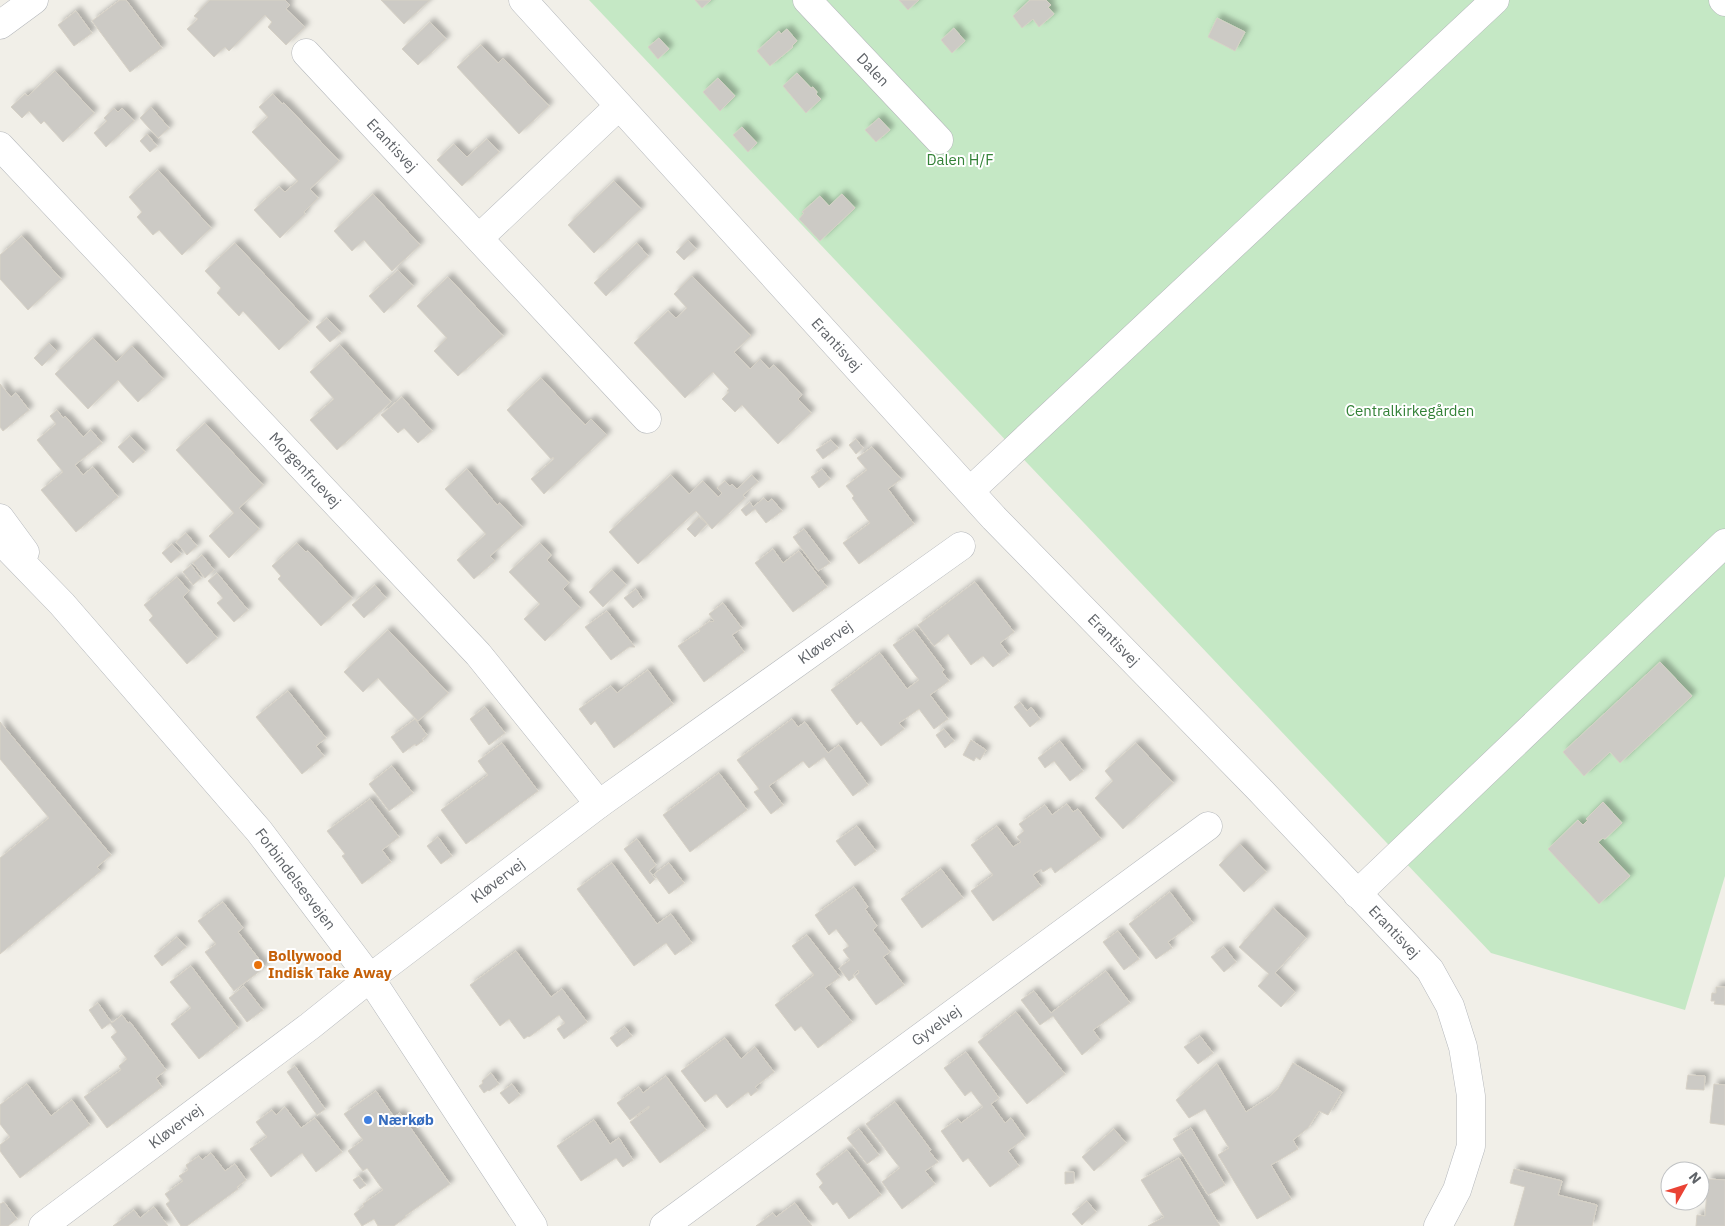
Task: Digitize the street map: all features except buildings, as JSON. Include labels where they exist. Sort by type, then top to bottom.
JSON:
[{"type":"street","points":[[0,25],[34,0]]},
{"type":"street","name":"Erantisvej","points":[[523,0],[994,518],[1259,789],[1430,970],[1450,1006],[1463,1047],[1471,1096],[1471,1146],[1457,1190],[1438,1226]]},
{"type":"street","name":"Dalen","points":[[807,0],[939,140]]},
{"type":"street","points":[[970,490],[1495,0]]},
{"type":"street","name":"Erantisvej","points":[[306,53],[647,419]]},
{"type":"street","points":[[478,238],[619,106]]},
{"type":"street","name":"Morgenfruevej","points":[[0,146],[478,654],[599,804]]},
{"type":"street","name":"Forbindelsesvejen","points":[[0,518],[62,604]]},
{"type":"street","name":"Forbindelsesvejen","points":[[0,540],[62,604],[259,831],[370,978],[533,1226]]},
{"type":"street","points":[[1357,894],[1725,543]]},
{"type":"street","name":"Kløvervej","points":[[42,1226],[310,1026],[370,978],[599,804],[961,546]]},
{"type":"street","name":"Gyvelvej","points":[[664,1226],[1208,826]]},
{"type":"green space","name":"Centralkirkegården","points":[[589,0],[1725,0],[1725,876],[1685,1010],[1491,953]]},
{"type":"place","name":"Bollywood Indisk Take Away","points":[[258,965]]},
{"type":"place","name":"Nærkøb","points":[[368,1120]]},
{"type":"park label","name":"Dalen H/F","points":[[960,160]]}]
